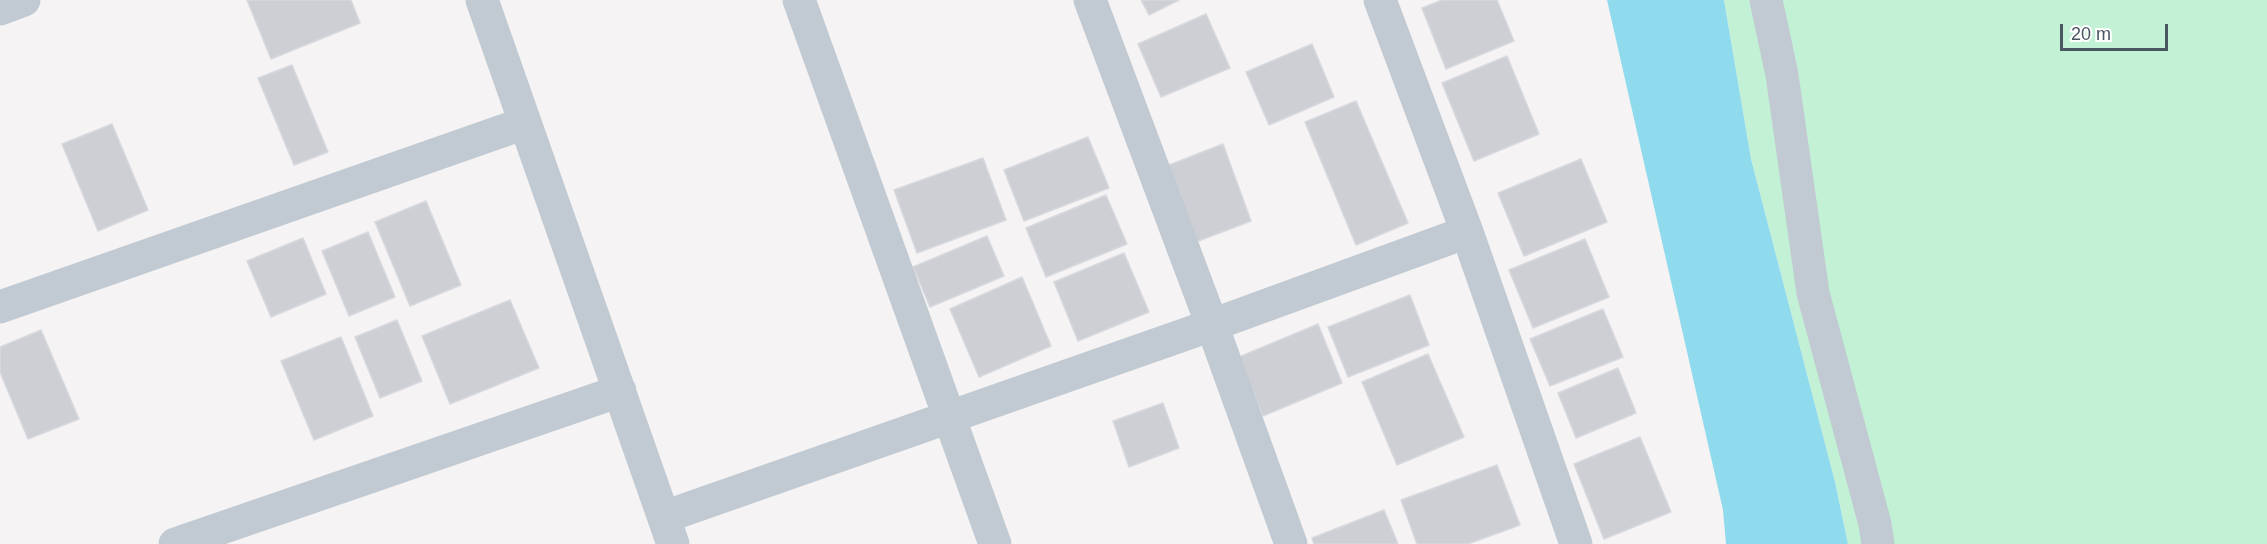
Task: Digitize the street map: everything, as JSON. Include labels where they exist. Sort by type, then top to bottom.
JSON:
[{"type":"street","points":[[0,9],[24,0]]},
{"type":"street","points":[[482,0],[669,531],[950,416],[1212,325],[1467,232]]},
{"type":"street","points":[[799,0],[995,544]]},
{"type":"street","points":[[1090,0],[1291,544]]},
{"type":"street","points":[[1380,0],[1467,232],[1576,544]]},
{"type":"street","points":[[1766,0],[1782,75],[1813,293],[1875,524],[1878,544]]},
{"type":"street","points":[[0,307],[525,123]]},
{"type":"street","points":[[175,544],[620,391]]},
{"type":"green space","points":[[1724,0],[2267,0],[2267,544],[1848,544],[1835,482],[1751,159]]},
{"type":"water","points":[[1607,0],[1724,0],[1751,159],[1835,482],[1848,544],[1726,544],[1723,510]]},
{"type":"building","points":[[247,0],[351,0],[360,23],[271,59]]},
{"type":"building","points":[[1141,0],[1179,0],[1149,15]]},
{"type":"building","points":[[1442,0],[1497,0],[1514,41],[1446,69],[1422,8]]},
{"type":"building","points":[[1206,14],[1230,68],[1161,97],[1138,44]]},
{"type":"building","points":[[1312,44],[1334,97],[1269,125],[1246,72]]},
{"type":"building","points":[[1507,56],[1539,134],[1474,161],[1442,83]]},
{"type":"building","points":[[292,65],[328,152],[294,165],[258,78]]},
{"type":"building","points":[[1356,101],[1408,223],[1356,245],[1305,122]]},
{"type":"building","points":[[112,124],[148,210],[98,231],[62,144]]},
{"type":"building","points":[[1088,137],[1109,188],[1024,221],[1004,170]]},
{"type":"building","points":[[1223,144],[1251,221],[1193,243],[1164,167]]},
{"type":"building","points":[[983,158],[1006,220],[917,253],[894,190]]},
{"type":"building","points":[[1581,159],[1607,222],[1524,256],[1498,193]]},
{"type":"building","points":[[1106,195],[1127,244],[1046,277],[1026,228]]},
{"type":"building","points":[[426,201],[461,285],[410,306],[375,222]]},
{"type":"building","points":[[368,232],[395,297],[349,316],[322,251]]},
{"type":"building","points":[[987,236],[1004,276],[930,307],[913,267]]},
{"type":"building","points":[[303,238],[326,294],[271,317],[247,261]]},
{"type":"building","points":[[1585,239],[1609,297],[1533,328],[1509,270]]},
{"type":"building","points":[[1124,253],[1149,312],[1078,341],[1054,282]]},
{"type":"building","points":[[1022,277],[1051,346],[979,377],[950,309]]},
{"type":"building","points":[[1410,295],[1429,345],[1348,377],[1328,327]]},
{"type":"building","points":[[510,300],[539,368],[450,404],[422,336]]},
{"type":"building","points":[[1603,309],[1623,357],[1550,386],[1530,339]]},
{"type":"building","points":[[397,320],[422,381],[380,398],[355,337]]},
{"type":"building","points":[[1318,324],[1342,383],[1263,416],[1239,357]]},
{"type":"building","points":[[41,330],[79,419],[28,439],[0,372],[0,347]]},
{"type":"building","points":[[341,337],[373,416],[314,440],[281,361]]},
{"type":"building","points":[[1428,354],[1464,437],[1397,465],[1362,382]]},
{"type":"building","points":[[1618,368],[1636,413],[1576,438],[1558,393]]},
{"type":"building","points":[[1163,403],[1179,448],[1129,467],[1113,421]]},
{"type":"building","points":[[1640,437],[1671,512],[1604,539],[1574,464]]},
{"type":"building","points":[[1497,465],[1520,525],[1468,544],[1417,544],[1401,500]]},
{"type":"building","points":[[1384,510],[1398,544],[1314,544],[1312,538]]}]
